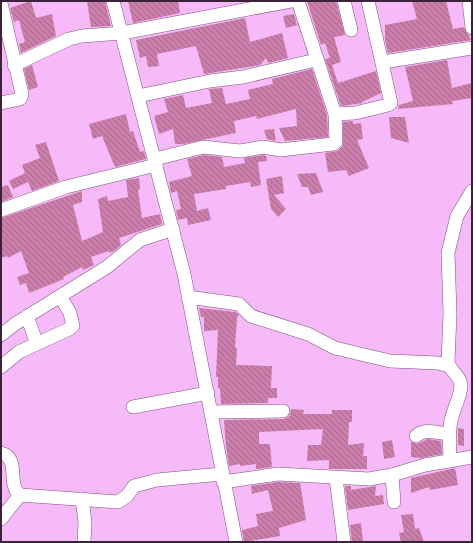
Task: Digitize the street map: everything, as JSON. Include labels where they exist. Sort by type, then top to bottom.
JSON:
[{"type":"street","points":[[113,1],[173,229],[212,412],[236,542]]},
{"type":"street","points":[[14,65],[69,39],[82,36],[122,33],[245,5],[291,1]]},
{"type":"street","points":[[1,210],[66,187],[202,147],[240,151],[264,147],[280,150],[333,144],[336,142],[335,114],[316,60],[298,1]]},
{"type":"street","points":[[344,1],[351,30]]},
{"type":"street","points":[[335,114],[354,113],[388,105],[391,98],[368,1]]},
{"type":"street","points":[[469,1],[472,28]]},
{"type":"street","points":[[1,3],[22,97],[15,101],[1,103]]},
{"type":"street","points":[[383,62],[472,48]]},
{"type":"street","points":[[138,96],[210,81],[250,76],[316,60]]},
{"type":"street","points":[[449,366],[450,313],[448,253],[457,216],[472,191]]},
{"type":"street","points":[[1,335],[27,316],[107,267],[140,240],[173,229]]},
{"type":"street","points":[[1,366],[19,352],[73,326],[70,313],[60,296]]},
{"type":"street","points":[[188,297],[239,304],[250,316],[308,334],[335,348],[390,361],[438,363],[449,366],[461,384],[449,434],[450,461]]},
{"type":"street","points":[[27,316],[37,344]]},
{"type":"street","points":[[133,408],[208,394]]},
{"type":"street","points":[[212,412],[283,410]]},
{"type":"street","points":[[416,436],[421,431],[449,434]]},
{"type":"street","points":[[1,453],[9,457],[12,462],[14,486],[20,495],[82,498],[118,502],[127,496],[134,486],[157,480],[223,478],[278,474],[369,479],[392,476],[419,467],[472,457]]},
{"type":"street","points":[[392,476],[394,502]]},
{"type":"street","points":[[336,478],[344,542]]},
{"type":"street","points":[[1,518],[20,495]]},
{"type":"street","points":[[82,498],[85,522],[84,542]]},
{"type":"building","points":[[31,1],[36,18],[52,14],[56,36],[21,53],[19,44],[25,42],[19,20],[14,22],[10,8]]},
{"type":"building","points":[[87,1],[105,1],[111,26],[91,27]]},
{"type":"building","points":[[128,1],[178,1],[180,13],[133,23]]},
{"type":"building","points":[[307,1],[336,1],[345,35],[334,37],[341,62],[332,65],[338,83],[376,71],[381,93],[362,103],[341,106],[325,59],[330,58],[325,43],[321,45]]},
{"type":"building","points":[[412,1],[446,1],[453,29],[464,27],[471,40],[388,53],[385,40],[385,25],[417,19]]},
{"type":"building","points":[[294,14],[297,25],[286,28],[283,16]]},
{"type":"building","points":[[245,18],[250,42],[282,33],[288,58],[268,63],[266,58],[260,65],[204,74],[196,46],[157,54],[159,66],[148,67],[146,56],[140,58],[136,40]]},
{"type":"building","points":[[447,60],[452,88],[472,83],[472,98],[452,101],[453,104],[398,109],[399,105],[413,101],[405,67]]},
{"type":"building","points":[[32,65],[38,87],[29,90],[24,69]]},
{"type":"building","points":[[312,69],[327,115],[328,137],[285,141],[279,128],[297,126],[296,109],[257,119],[256,116],[234,121],[236,133],[183,144],[175,144],[173,129],[159,134],[154,116],[168,112],[164,99],[183,95],[186,108],[212,103],[209,89],[222,88],[226,104],[250,99],[248,90],[273,84],[272,79]]},
{"type":"building","points":[[126,114],[130,132],[133,131],[140,152],[144,151],[146,159],[115,167],[102,136],[93,139],[89,124]]},
{"type":"building","points":[[389,117],[405,117],[409,143],[391,138]]},
{"type":"building","points":[[353,121],[353,124],[361,123],[363,139],[357,140],[369,168],[349,176],[346,170],[328,172],[325,153],[337,151],[343,146],[343,122]]},
{"type":"building","points":[[274,129],[276,141],[267,139],[264,130]]},
{"type":"building","points":[[46,142],[59,181],[32,191],[28,182],[13,189],[9,181],[25,173],[22,165],[40,158],[35,145]]},
{"type":"building","points":[[204,155],[222,157],[224,167],[245,163],[244,158],[264,155],[266,156],[267,161],[258,162],[261,185],[251,187],[250,182],[226,186],[226,189],[194,194],[197,211],[208,208],[211,220],[188,225],[187,218],[178,220],[176,210],[181,209],[177,191],[171,193],[169,182],[192,176],[187,159]]},
{"type":"building","points":[[316,173],[323,192],[311,195],[308,187],[302,187],[297,174]]},
{"type":"building","points":[[282,176],[284,193],[274,195],[286,209],[278,217],[271,209],[266,179]]},
{"type":"building","points":[[139,178],[140,189],[138,190],[142,218],[160,214],[162,224],[119,238],[121,245],[114,251],[109,253],[109,251],[91,257],[94,265],[83,270],[82,267],[63,277],[64,279],[29,293],[26,283],[20,285],[17,277],[29,273],[21,251],[8,258],[7,256],[1,258],[1,218],[82,191],[82,202],[73,205],[82,241],[103,232],[98,199],[107,196],[108,201],[128,197],[126,180]]},
{"type":"building","points":[[8,185],[13,197],[1,202],[1,187]]},
{"type":"building","points":[[199,308],[235,312],[239,315],[237,317],[235,348],[237,348],[236,365],[272,366],[271,388],[277,388],[277,398],[268,398],[268,403],[221,404],[220,388],[218,388],[218,377],[216,377],[218,330],[204,331],[204,317],[201,317]]},
{"type":"building","points":[[291,409],[304,410],[303,414],[332,414],[332,410],[352,410],[352,422],[349,422],[348,445],[364,443],[363,456],[367,456],[367,469],[329,469],[329,460],[307,461],[308,445],[321,445],[323,429],[259,432],[259,444],[270,444],[272,467],[256,469],[256,464],[229,466],[224,420],[284,419],[290,416]]},
{"type":"building","points":[[458,428],[464,429],[464,446],[458,445]]},
{"type":"building","points":[[428,439],[441,441],[442,454],[421,458],[411,457],[411,442],[417,444]]},
{"type":"building","points":[[392,440],[395,457],[384,459],[382,442]]},
{"type":"building","points":[[455,468],[458,485],[430,490],[429,487],[411,493],[411,478]]},
{"type":"building","points":[[278,482],[300,483],[306,520],[279,528],[280,536],[244,542],[242,530],[258,526],[256,514],[273,511],[268,490],[252,494],[251,486]]},
{"type":"building","points":[[345,486],[351,486],[351,490],[376,486],[375,496],[383,495],[384,504],[348,510]]},
{"type":"building","points":[[413,514],[415,529],[419,528],[424,542],[401,542],[399,533],[404,532],[401,515]]},
{"type":"building","points":[[361,523],[363,542],[352,542],[350,525]]}]
